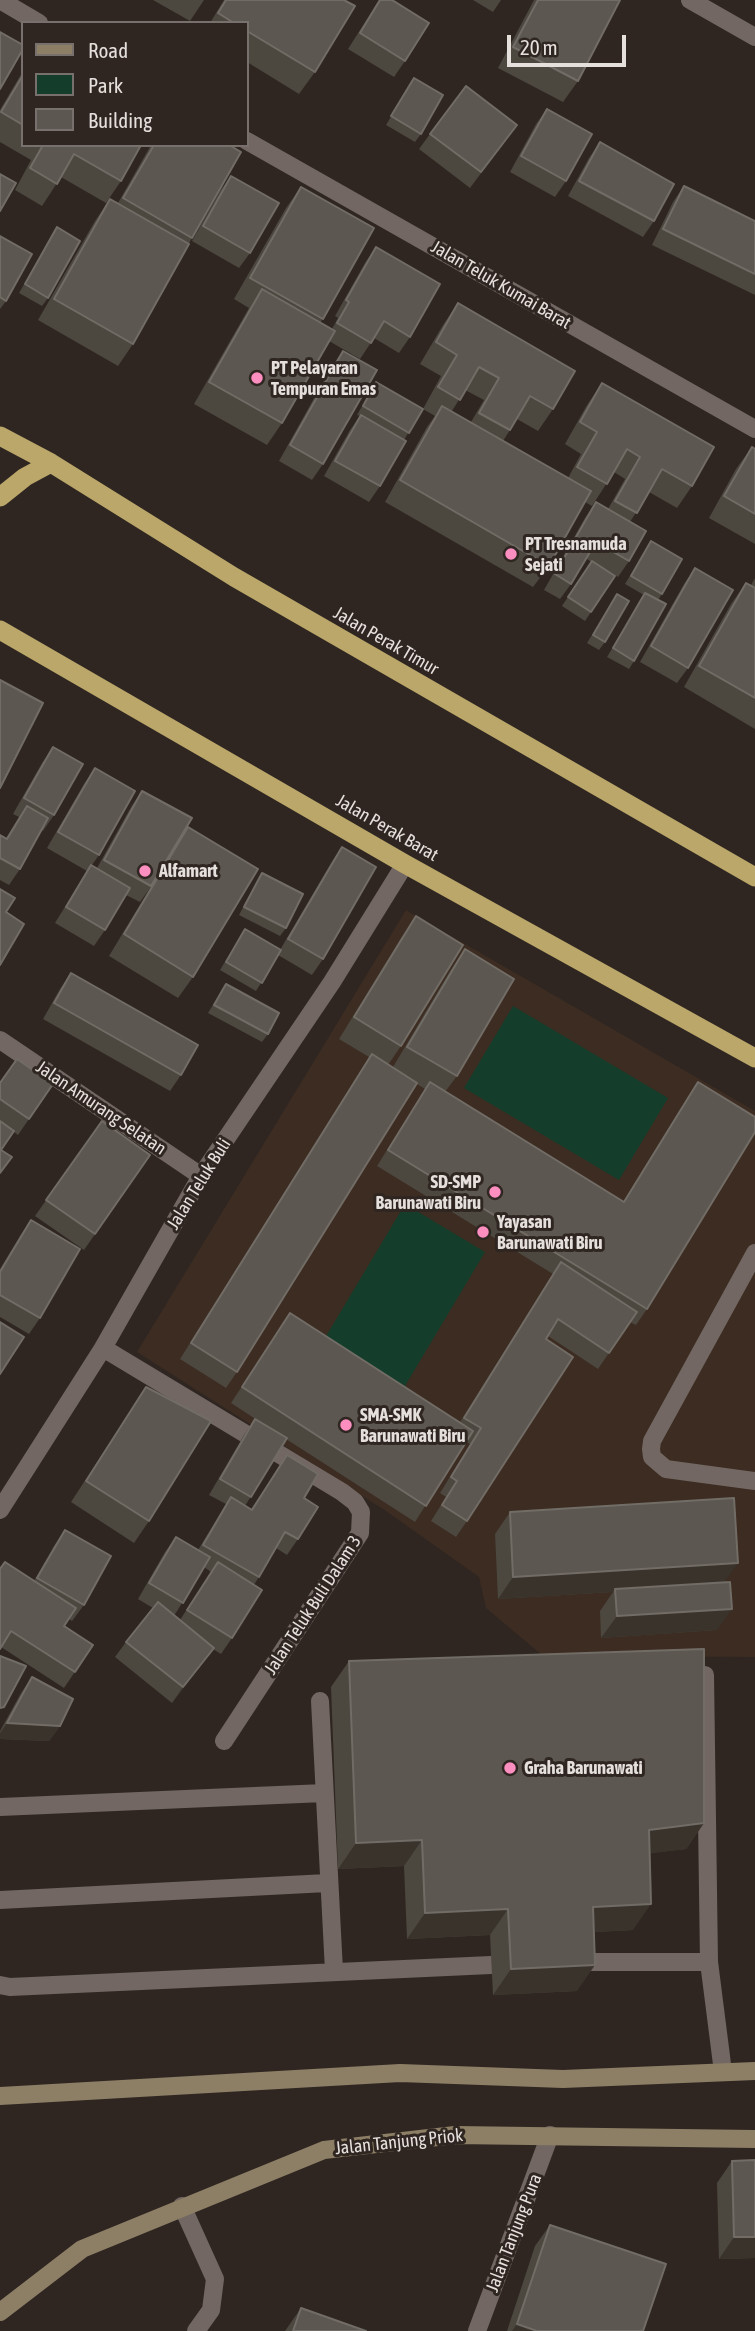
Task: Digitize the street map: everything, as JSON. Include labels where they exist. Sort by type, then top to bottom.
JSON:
[{"type":"highway","name":"Jalan Perak Timur","points":[[0,436],[51,463],[234,577],[755,877]]},
{"type":"highway","points":[[0,497],[25,477],[51,463]]},
{"type":"highway","name":"Jalan Perak Barat","points":[[0,631],[405,864],[755,1058]]},
{"type":"main road","points":[[0,2096],[400,2073],[563,2078],[755,2071]]},
{"type":"main road","name":"Jalan Tanjung Priok","points":[[0,2312],[82,2249],[324,2150],[455,2135],[755,2139]]},
{"type":"street","points":[[0,0],[36,21]]},
{"type":"street","points":[[690,0],[755,37]]},
{"type":"street","name":"Jalan Teluk Kumai Barat","points":[[248,142],[755,429]]},
{"type":"street","name":"Jalan Teluk Buli","points":[[0,1510],[103,1348],[201,1176],[332,982],[405,864]]},
{"type":"street","name":"Jalan Amurang Selatan","points":[[0,1040],[201,1176]]},
{"type":"street","points":[[755,1253],[652,1441],[651,1449],[652,1457],[666,1469],[755,1481]]},
{"type":"street","name":"Jalan Teluk Buli Dalam 3","points":[[103,1348],[342,1492],[355,1502],[361,1512],[360,1533],[224,1741]]},
{"type":"street","points":[[705,1675],[709,1962],[723,2072]]},
{"type":"street","points":[[320,1701],[327,1883],[334,1972]]},
{"type":"street","points":[[0,1807],[324,1793]]},
{"type":"street","points":[[0,1900],[327,1883]]},
{"type":"street","points":[[576,1962],[709,1962]]},
{"type":"street","points":[[0,1985],[24,1987],[491,1965]]},
{"type":"street","name":"Jalan Tanjung Pura","points":[[477,2331],[551,2135]]},
{"type":"street","points":[[182,2206],[215,2279],[211,2310],[196,2331]]},
{"type":"shaded area","name":"Yayasan Barunawati Biru","points":[[406,910],[755,1111],[755,1657],[543,1656],[486,1608],[479,1577],[386,1511],[137,1352]]},
{"type":"green space","points":[[513,1006],[668,1098],[619,1180],[464,1088]]},
{"type":"green space","points":[[405,1204],[485,1252],[399,1396],[319,1348]]},
{"type":"building","points":[[226,0],[344,0],[355,6],[315,72],[248,32],[248,21],[231,21],[218,13]]},
{"type":"building","points":[[380,0],[392,0],[429,23],[405,61],[360,33]]},
{"type":"building","points":[[538,0],[620,0],[578,81],[513,47]]},
{"type":"building","points":[[0,32],[21,44],[21,52],[0,89]]},
{"type":"building","points":[[21,78],[21,124],[1,112]]},
{"type":"building","points":[[414,78],[443,95],[421,134],[391,116]]},
{"type":"building","points":[[466,86],[517,125],[481,172],[430,134]]},
{"type":"building","points":[[547,109],[592,134],[566,181],[521,156]]},
{"type":"building","points":[[600,142],[674,184],[654,221],[579,181]]},
{"type":"building","points":[[42,147],[140,147],[121,181],[74,154],[57,184],[30,168]]},
{"type":"building","points":[[153,147],[232,147],[241,152],[192,238],[123,198]]},
{"type":"building","points":[[0,174],[16,183],[0,211]]},
{"type":"building","points":[[231,176],[279,203],[250,253],[203,226]]},
{"type":"building","points":[[684,186],[755,221],[755,274],[663,229]]},
{"type":"building","points":[[301,187],[374,228],[323,319],[250,278]]},
{"type":"building","points":[[110,199],[189,244],[133,344],[54,299]]},
{"type":"building","points":[[57,227],[80,241],[48,298],[25,284]]},
{"type":"building","points":[[0,236],[32,254],[6,301],[0,297]]},
{"type":"building","points":[[376,247],[440,284],[410,337],[384,321],[371,343],[337,323],[349,302],[346,300]]},
{"type":"building","name":"PT Pelayaran Tempuran Emas","points":[[262,289],[335,331],[282,423],[209,382]]},
{"type":"building","points":[[458,303],[575,371],[553,409],[530,396],[510,430],[479,413],[499,378],[479,367],[460,400],[438,387],[457,355],[436,342]]},
{"type":"building","points":[[343,351],[377,370],[323,464],[290,445]]},
{"type":"building","points":[[376,382],[423,409],[409,433],[363,406]]},
{"type":"building","points":[[602,383],[714,447],[692,486],[662,469],[637,513],[615,501],[640,457],[627,449],[607,484],[577,467],[597,432],[580,422]]},
{"type":"building","points":[[442,406],[591,491],[549,566],[400,480]]},
{"type":"building","points":[[361,415],[406,441],[380,486],[335,461]]},
{"type":"building","points":[[752,447],[755,449],[755,514],[724,496]]},
{"type":"building","points":[[596,502],[646,531],[629,561],[596,542],[571,584],[555,574]]},
{"type":"building","points":[[651,541],[682,559],[662,594],[631,576]]},
{"type":"building","points":[[592,561],[615,576],[591,612],[568,597]]},
{"type":"building","points":[[695,568],[733,590],[688,668],[651,646]]},
{"type":"building","points":[[746,583],[755,588],[755,698],[699,666]]},
{"type":"building","points":[[645,593],[666,604],[634,661],[613,648]]},
{"type":"building","points":[[617,594],[629,601],[605,642],[593,635]]},
{"type":"building","points":[[0,680],[43,703],[0,788]]},
{"type":"building","points":[[53,747],[83,764],[54,815],[24,798]]},
{"type":"building","points":[[95,768],[135,791],[99,855],[58,832]]},
{"type":"building","points":[[142,791],[192,818],[151,886],[104,860]]},
{"type":"building","points":[[27,806],[48,818],[20,869],[0,858],[0,835],[7,839]]},
{"type":"building","points":[[188,827],[258,869],[193,977],[124,934]]},
{"type":"building","points":[[342,847],[376,867],[323,959],[288,939]]},
{"type":"building","points":[[91,865],[130,888],[105,930],[66,907]]},
{"type":"building","points":[[262,873],[303,894],[286,928],[244,907]]},
{"type":"building","points":[[0,889],[15,898],[6,912],[24,924],[0,965]]},
{"type":"building","points":[[416,916],[463,945],[401,1046],[354,1017]]},
{"type":"building","points":[[245,929],[281,950],[262,983],[226,962]]},
{"type":"building","points":[[465,949],[514,979],[457,1076],[407,1047]]},
{"type":"building","points":[[71,973],[198,1045],[181,1075],[54,1003]]},
{"type":"building","points":[[226,984],[279,1013],[268,1034],[214,1005]]},
{"type":"building","points":[[372,1054],[417,1083],[237,1372],[191,1343]]},
{"type":"building","points":[[17,1059],[53,1084],[29,1119],[0,1099],[0,1083]]},
{"type":"building","name":"SD-SMP Barunawati Biru","points":[[430,1082],[624,1202],[698,1082],[755,1117],[755,1132],[647,1309],[388,1150]]},
{"type":"building","points":[[0,1121],[14,1131],[1,1150],[12,1157],[0,1173]]},
{"type":"building","points":[[102,1121],[150,1155],[95,1234],[46,1200]]},
{"type":"building","points":[[31,1220],[80,1249],[40,1318],[0,1295],[0,1272]]},
{"type":"building","points":[[561,1262],[637,1312],[609,1353],[558,1319],[546,1339],[573,1357],[467,1521],[442,1505],[457,1481],[451,1477],[481,1428],[464,1418]]},
{"type":"building","name":"SMA-SMK Barunawati Biru","points":[[290,1313],[473,1431],[426,1506],[242,1387]]},
{"type":"building","points":[[0,1322],[24,1337],[0,1374]]},
{"type":"building","points":[[146,1387],[211,1421],[149,1521],[86,1481]]},
{"type":"building","points":[[255,1419],[287,1438],[251,1497],[220,1479]]},
{"type":"building","points":[[287,1455],[318,1474],[304,1498],[318,1507],[298,1539],[285,1532],[259,1577],[203,1545],[231,1497],[252,1510]]},
{"type":"building","points":[[734,1498],[738,1563],[513,1577],[510,1512]]},
{"type":"building","points":[[65,1530],[111,1556],[84,1605],[37,1578]]},
{"type":"building","points":[[176,1537],[210,1557],[183,1603],[149,1583]]},
{"type":"building","points":[[5,1562],[76,1608],[64,1626],[93,1645],[75,1672],[11,1631],[0,1649],[0,1569]]},
{"type":"building","points":[[218,1562],[262,1590],[232,1638],[187,1610]]},
{"type":"building","points":[[730,1582],[732,1609],[617,1616],[615,1589]]},
{"type":"building","points":[[158,1602],[214,1648],[183,1687],[126,1642]]},
{"type":"building","name":"Graha Barunawati","points":[[704,1649],[704,1823],[649,1830],[651,1904],[593,1907],[595,1965],[511,1969],[508,1909],[425,1913],[422,1840],[356,1843],[349,1661]]},
{"type":"building","points":[[0,1656],[26,1666],[4,1707],[0,1708]]},
{"type":"building","points":[[32,1677],[73,1699],[60,1726],[7,1723]]},
{"type":"building","points":[[755,2160],[755,2237],[734,2237],[732,2161]]},
{"type":"building","points":[[550,2225],[666,2264],[643,2331],[537,2331],[517,2324]]},
{"type":"building","points":[[301,2308],[366,2331],[293,2331]]},
{"type":"place","name":"PT Pelayaran Tempuran Emas","points":[[257,378]]},
{"type":"place","name":"PT Tresnamuda Sejati","points":[[511,554]]},
{"type":"place","name":"Alfamart","points":[[145,871]]},
{"type":"place","name":"SD-SMP Barunawati Biru","points":[[495,1192]]},
{"type":"place","name":"Yayasan Barunawati Biru","points":[[483,1232]]},
{"type":"place","name":"SMA-SMK Barunawati Biru","points":[[346,1425]]},
{"type":"place","name":"Graha Barunawati","points":[[510,1768]]}]
